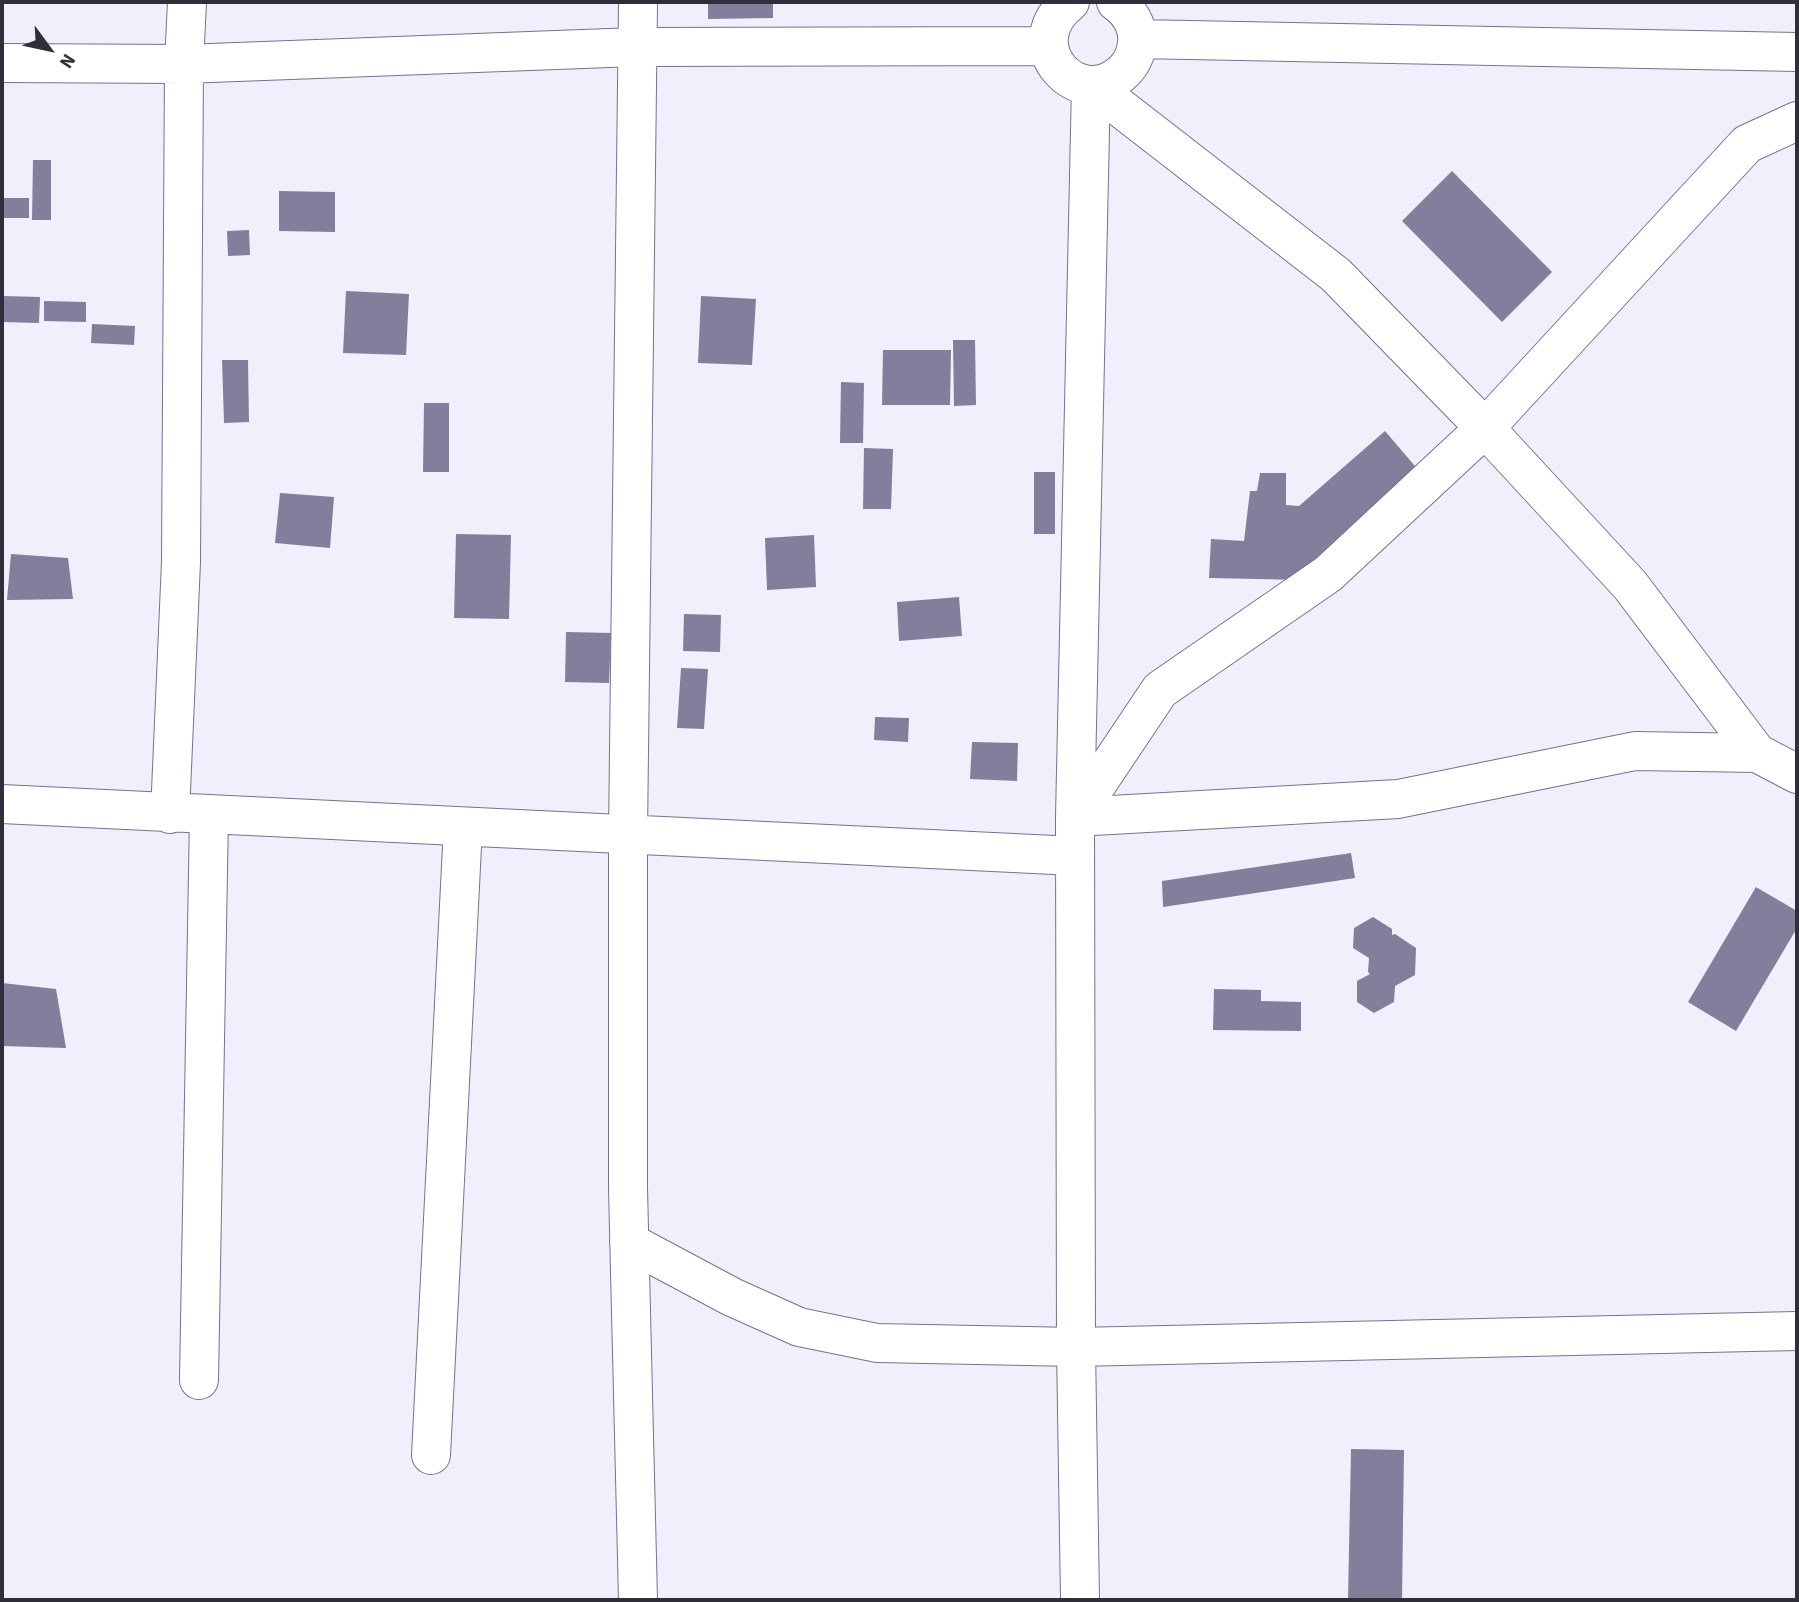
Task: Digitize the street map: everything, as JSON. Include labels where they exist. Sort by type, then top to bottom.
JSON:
[{"type":"street","points":[[170,814],[181,562],[184,64],[187,2]]},
{"type":"street","points":[[638,2],[628,834],[629,1242],[638,1600]]},
{"type":"street","points":[[1070,2],[1059,10],[1050,27],[1048,46],[1053,61],[1063,74],[1076,82],[1091,85],[1105,83],[1124,71],[1136,53],[1138,39],[1135,25],[1129,13],[1116,2]]},
{"type":"street","points":[[1138,39],[1797,52]]},
{"type":"street","points":[[2,62],[184,64],[636,47],[1048,46]]},
{"type":"street","points":[[1091,85],[1336,275],[1485,428],[1630,585],[1757,753],[1797,774]]},
{"type":"street","points":[[1080,1600],[1074,817],[1091,85]]},
{"type":"street","points":[[1074,817],[1160,690],[1328,574],[1485,428],[1747,144],[1797,121]]},
{"type":"street","points":[[1074,817],[1398,799],[1635,751],[1757,753]]},
{"type":"street","points":[[2,804],[1075,856]]},
{"type":"street","points":[[199,1380],[209,815]]},
{"type":"street","points":[[431,1455],[463,827]]},
{"type":"street","points":[[629,1242],[732,1297],[799,1327],[877,1343],[1076,1347],[1797,1331]]},
{"type":"building","points":[[708,2],[773,2],[773,18],[708,19]]},
{"type":"building","points":[[33,160],[51,160],[51,220],[32,220]]},
{"type":"building","points":[[1452,171],[1552,272],[1502,322],[1402,221]]},
{"type":"building","points":[[279,191],[335,192],[335,232],[279,231]]},
{"type":"building","points":[[2,198],[29,198],[29,218],[2,218]]},
{"type":"building","points":[[249,230],[250,255],[228,256],[227,231]]},
{"type":"building","points":[[346,291],[409,294],[406,355],[343,353]]},
{"type":"building","points":[[2,296],[40,297],[39,323],[2,322]]},
{"type":"building","points":[[701,296],[756,299],[752,365],[698,363]]},
{"type":"building","points":[[44,301],[86,302],[86,322],[44,321]]},
{"type":"building","points":[[92,324],[135,326],[134,345],[91,343]]},
{"type":"building","points":[[953,340],[975,340],[976,405],[954,406]]},
{"type":"building","points":[[883,350],[951,350],[950,405],[882,405]]},
{"type":"building","points":[[222,360],[248,360],[249,422],[224,423]]},
{"type":"building","points":[[841,382],[864,383],[863,443],[840,443]]},
{"type":"building","points":[[424,403],[449,403],[449,472],[423,472]]},
{"type":"building","points":[[1385,431],[1420,472],[1305,580],[1209,578],[1211,539],[1244,541],[1250,491],[1257,491],[1260,473],[1286,473],[1286,505],[1299,506]]},
{"type":"building","points":[[864,448],[893,449],[891,509],[863,509]]},
{"type":"building","points":[[1034,472],[1055,472],[1055,534],[1034,534]]},
{"type":"building","points":[[280,493],[334,497],[330,548],[275,543]]},
{"type":"building","points":[[456,534],[511,535],[509,619],[454,618]]},
{"type":"building","points":[[814,535],[816,587],[767,590],[765,538]]},
{"type":"building","points":[[11,554],[68,558],[73,599],[7,600]]},
{"type":"building","points":[[959,597],[962,636],[899,641],[897,602]]},
{"type":"building","points":[[684,614],[721,615],[720,652],[683,651]]},
{"type":"building","points":[[566,632],[611,633],[609,683],[565,682]]},
{"type":"building","points":[[681,668],[708,669],[704,729],[677,728]]},
{"type":"building","points":[[875,717],[909,718],[908,742],[874,740]]},
{"type":"building","points":[[972,742],[1018,743],[1017,781],[970,779]]},
{"type":"building","points":[[1351,853],[1355,878],[1163,907],[1162,881]]},
{"type":"building","points":[[1756,887],[1797,911],[1797,928],[1736,1031],[1688,1002]]},
{"type":"building","points":[[1373,917],[1392,929],[1392,935],[1395,934],[1416,948],[1415,975],[1395,986],[1394,1002],[1374,1013],[1357,1002],[1357,981],[1370,974],[1369,958],[1353,948],[1354,928]]},
{"type":"building","points":[[2,983],[56,989],[66,1048],[2,1046]]},
{"type":"building","points":[[1214,989],[1261,990],[1261,1001],[1301,1002],[1301,1031],[1213,1030]]},
{"type":"building","points":[[1351,1449],[1404,1450],[1402,1600],[1348,1600]]}]
